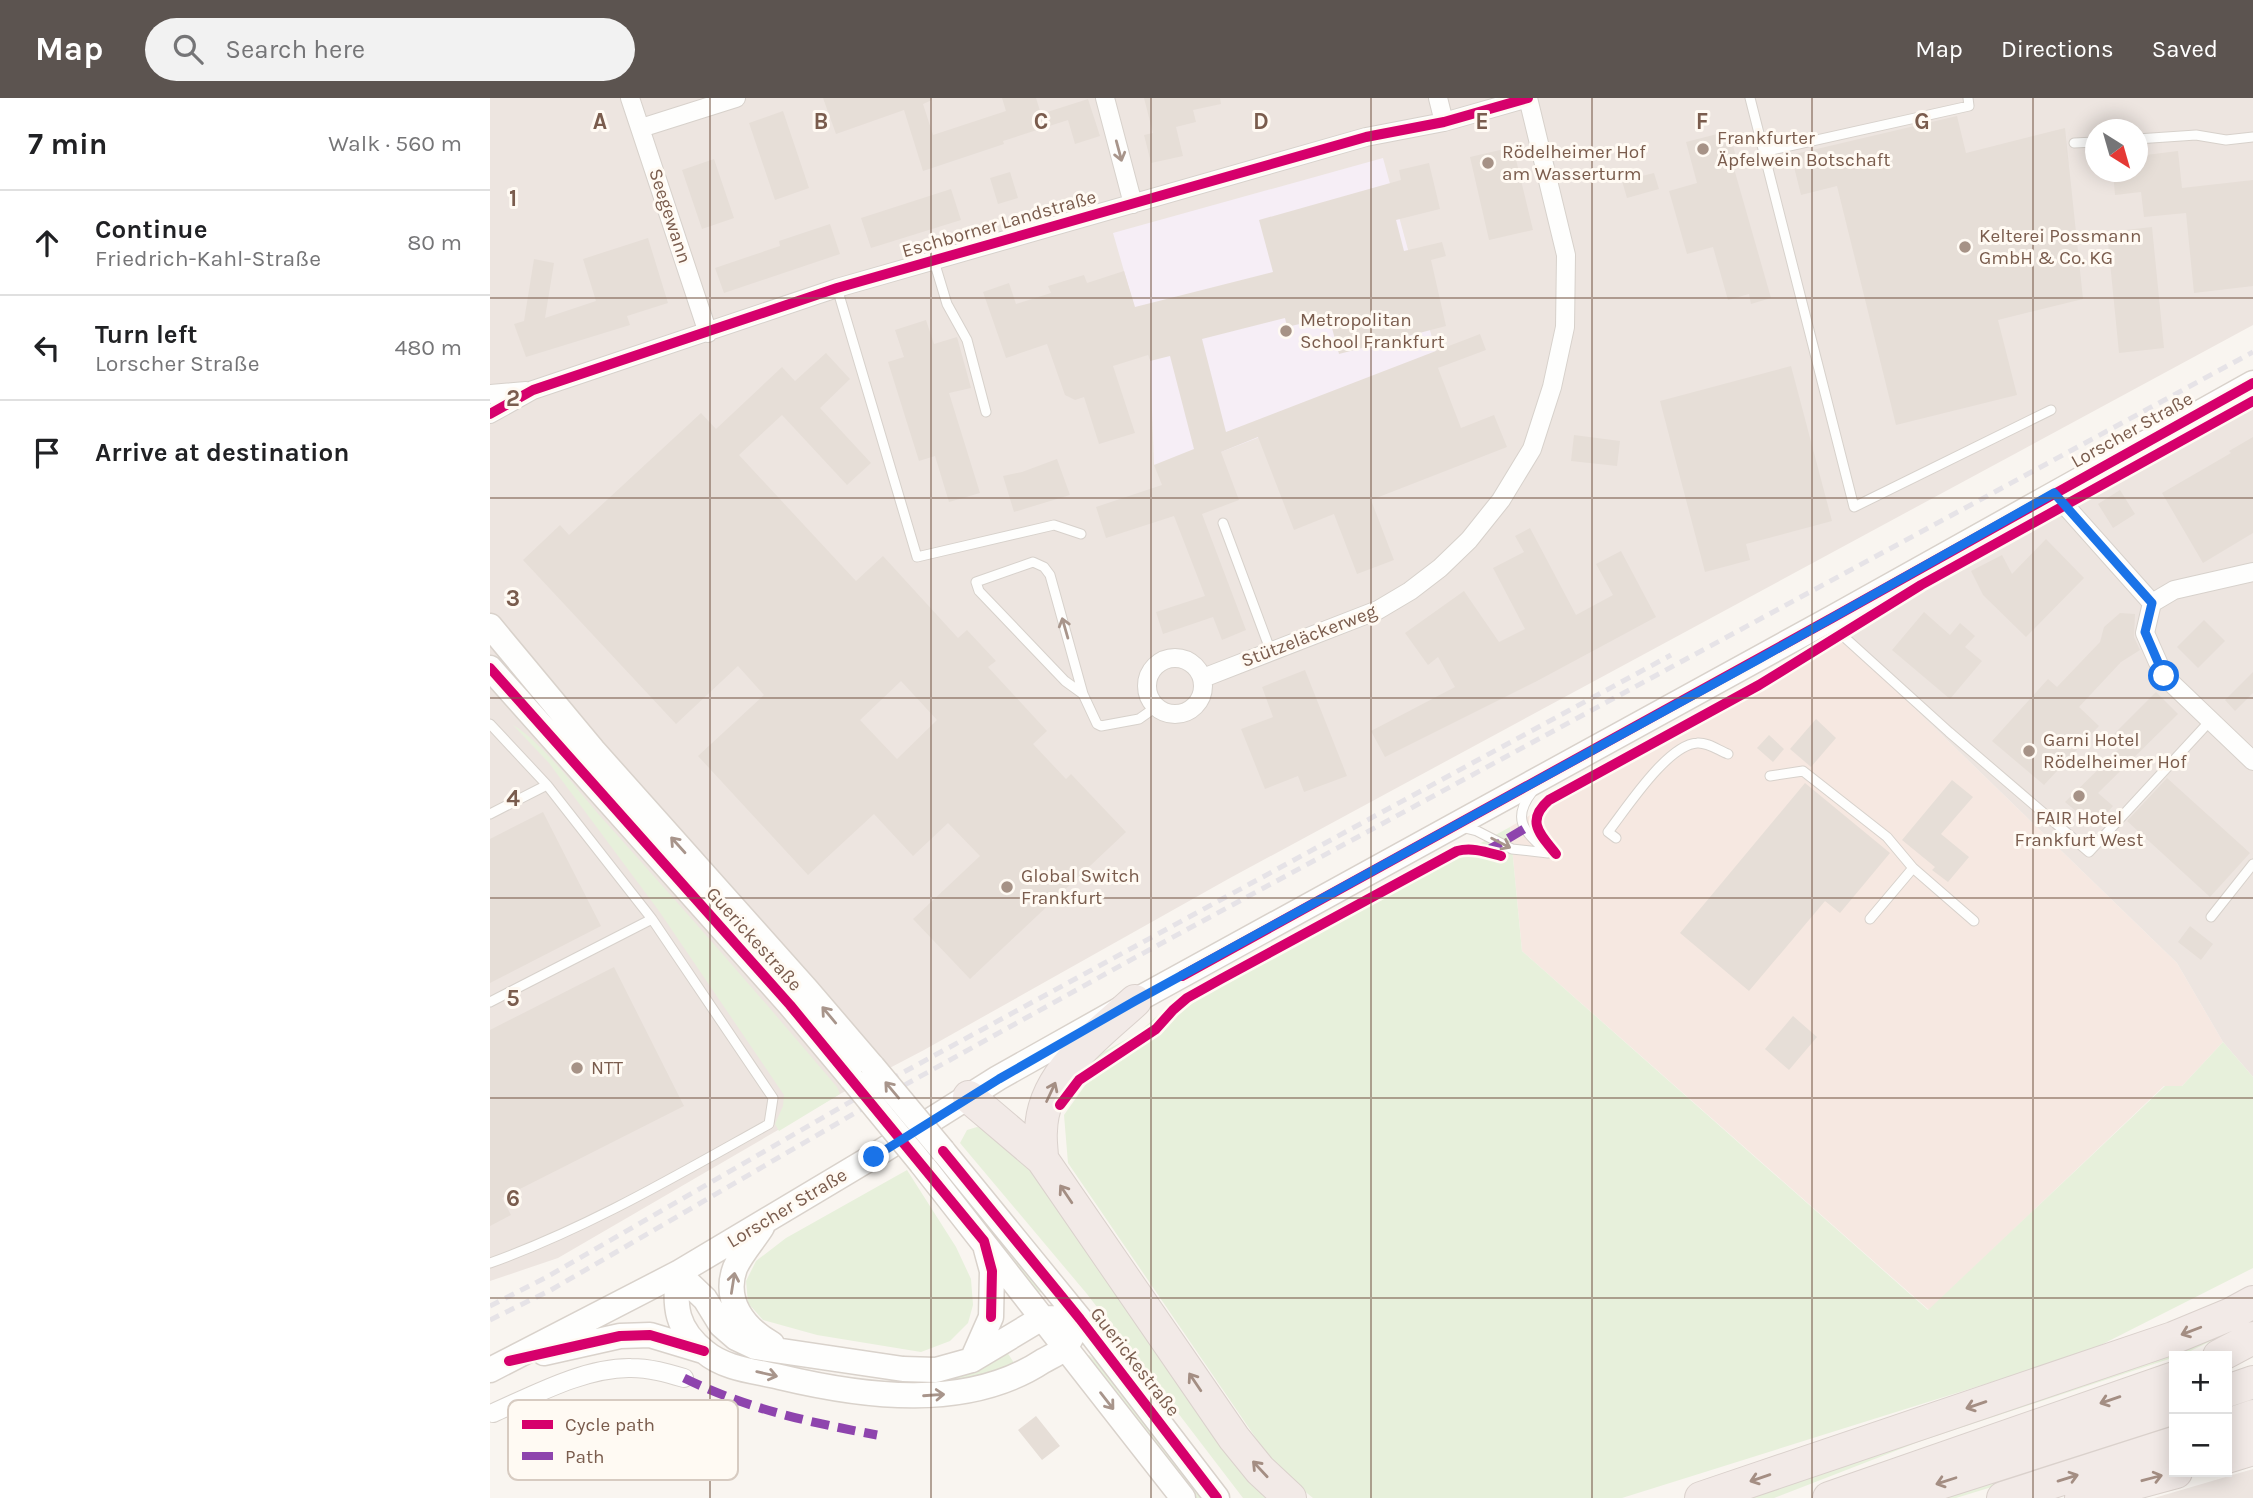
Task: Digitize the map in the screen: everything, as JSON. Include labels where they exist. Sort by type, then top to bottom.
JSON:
[{"type":"highway","points":[[1042,1159],[1041,1129],[1046,1101],[1059,1076],[1135,1001]]},
{"type":"highway","points":[[969,1097],[1042,1159],[1234,1438],[1260,1470],[1290,1498]]},
{"type":"highway","points":[[1701,1498],[2173,1338],[2253,1302]]},
{"type":"highway","points":[[2228,1351],[2253,1338]]},
{"type":"highway","points":[[2232,1359],[2253,1353]]},
{"type":"highway","points":[[1829,1498],[2169,1380]]},
{"type":"highway","points":[[2232,1389],[2253,1382]]},
{"type":"highway","points":[[1893,1498],[2169,1410]]},
{"type":"highway","points":[[2232,1423],[2253,1416]]},
{"type":"highway","points":[[2003,1498],[2169,1445]]},
{"type":"highway","points":[[2232,1455],[2253,1449]]},
{"type":"highway","points":[[2081,1498],[2169,1474]]},
{"type":"main road","name":"Lorscher Straße","points":[[499,1365],[678,1273],[969,1097],[1135,1001],[1456,826],[2253,383]]},
{"type":"main road","name":"Guerickestraße","points":[[490,626],[593,750],[807,990],[921,1163],[1183,1498]]},
{"type":"main road","name":"Guerickestraße","points":[[490,668],[790,1005],[943,1151],[1080,1319],[1217,1498]]},
{"type":"main road","points":[[766,1221],[736,1268],[731,1297],[747,1325],[785,1351]]},
{"type":"main road","points":[[972,1360],[991,1317],[992,1271],[984,1241]]},
{"type":"main road","points":[[678,1273],[693,1286],[721,1325],[736,1338],[755,1347],[903,1369],[936,1370],[972,1360],[1042,1318],[1080,1319],[1065,1347],[1024,1373],[982,1388],[930,1397],[866,1391],[800,1382],[716,1360],[689,1336],[678,1317],[674,1300],[678,1273]]},
{"type":"main road","points":[[499,1365],[620,1336],[650,1335],[704,1351]]},
{"type":"street","name":"Seegewann","points":[[630,98],[708,333]]},
{"type":"street","points":[[641,128],[736,98]]},
{"type":"street","points":[[1105,98],[1133,204]]},
{"type":"street","points":[[1438,98],[1444,122]]},
{"type":"street","name":"Eschborner Landstraße","points":[[490,414],[533,390],[837,288],[1366,137],[1444,122],[1528,98]]},
{"type":"street","name":"Stützeläckerweg","points":[[1203,678],[1378,610],[1440,568],[1469,540],[1501,500],[1532,449],[1552,387],[1565,327],[1566,255],[1528,98]]},
{"type":"street","name":"Eschborner Landstraße","points":[[490,394],[533,390]]},
{"type":"street","points":[[2054,493],[2152,603]]},
{"type":"street","points":[[2253,572],[2174,590],[2152,603],[2145,632],[2164,676],[2253,761]]},
{"type":"street","points":[[1181,657],[1197,667],[1203,678],[1203,690],[1196,705],[1186,712],[1171,714],[1156,707],[1147,693],[1147,679],[1154,665],[1168,658],[1181,657]]},
{"type":"street","points":[[520,1400],[597,1371],[652,1369],[684,1378]]},
{"type":"street","points":[[491,1411],[508,1405]]},
{"type":"lane","points":[[1750,98],[1854,507],[2051,410]]},
{"type":"lane","points":[[1763,152],[1969,106],[1968,98]]},
{"type":"lane","points":[[2148,138],[2196,135],[2226,140],[2253,137]]},
{"type":"lane","points":[[2074,143],[2085,142]]},
{"type":"lane","points":[[934,261],[947,304],[967,340],[986,412]]},
{"type":"lane","points":[[837,288],[917,557],[1054,525],[1081,534]]},
{"type":"lane","points":[[1223,523],[1271,652]]},
{"type":"lane","points":[[1083,694],[1065,681],[979,591],[976,582],[979,579],[1033,562],[1044,567],[1050,576],[1083,694],[1097,724],[1101,726],[1139,719],[1156,707]]},
{"type":"lane","points":[[1832,618],[1842,635],[1949,732],[2089,852],[2210,721]]},
{"type":"lane","points":[[490,724],[547,786],[652,919],[773,1098],[769,1124],[635,1199],[490,1264]]},
{"type":"lane","points":[[1616,838],[1608,832],[1658,769],[1678,750],[1696,743],[1707,744],[1728,754]]},
{"type":"lane","points":[[1770,776],[1803,771],[1886,836],[1913,867],[1974,921]]},
{"type":"lane","points":[[1456,826],[1477,831],[1512,849],[1548,853],[1524,829],[1521,817],[1523,804],[1542,778]]},
{"type":"lane","points":[[490,814],[547,786]]},
{"type":"lane","points":[[2211,917],[2253,864]]},
{"type":"lane","points":[[1870,919],[1913,867]]},
{"type":"lane","points":[[490,1002],[652,919]]},
{"type":"shaded area","points":[[490,98],[2253,98],[2253,325],[1230,878],[924,1050],[840,1094],[558,1258],[490,1281]]},
{"type":"shaded area","name":"Metropolitan School Frankfurt","points":[[1383,158],[1440,367],[1159,476],[1154,464],[1150,361],[1113,233]]},
{"type":"shaded area","points":[[2253,404],[2253,1077],[2223,1042],[2177,963],[1837,633]]},
{"type":"shaded area","points":[[1837,633],[2177,963],[2223,1042],[2182,1086],[2164,1086],[1929,1310],[1522,951],[1510,827]]},
{"type":"shaded area","points":[[2253,1469],[2253,1498],[2154,1498],[2232,1477]]},
{"type":"green space","points":[[513,725],[535,742],[559,767],[779,1019],[840,1094],[779,1131],[775,1124],[783,1106],[784,1095],[659,911],[549,763]]},
{"type":"green space","points":[[1510,827],[1522,951],[1928,1310],[2165,1086],[2182,1086],[2223,1042],[2253,1077],[2253,1268],[2087,1352],[1622,1498],[1313,1498],[1277,1469],[1068,1163],[1064,1115],[1091,1077],[1204,995]]},
{"type":"green space","points":[[1163,1011],[1164,1015],[1143,1034],[1074,1080],[1094,1057],[1138,1033]]},
{"type":"green space","points":[[977,1127],[990,1129],[1015,1148],[1273,1498],[1243,1498],[1087,1294],[960,1143],[967,1130]]},
{"type":"green space","points":[[936,1155],[1042,1292],[1037,1293],[929,1158]]},
{"type":"green space","points":[[907,1170],[956,1247],[971,1279],[973,1305],[968,1323],[950,1341],[921,1352],[817,1335],[763,1320],[748,1303],[746,1281],[756,1261],[786,1238]]},
{"type":"green space","points":[[2253,1311],[2253,1321],[2190,1351],[2169,1351],[2169,1359],[1921,1441],[1774,1498],[1734,1498]]},
{"type":"green space","points":[[1007,1352],[1014,1363],[990,1373],[915,1387],[915,1383],[936,1382]]},
{"type":"green space","points":[[1089,1355],[1201,1498],[1195,1498],[1086,1357]]},
{"type":"green space","points":[[2169,1425],[2169,1432],[2145,1440],[1956,1498],[1944,1498]]},
{"type":"building","points":[[823,98],[932,98],[923,104],[933,135],[1006,111],[1002,98],[1036,98],[1041,114],[1088,99],[1100,136],[1075,144],[1068,120],[923,171],[904,110],[836,134]]},
{"type":"building","points":[[1144,98],[1220,98],[1221,104],[1193,110],[1196,122],[1176,127],[1183,156],[1151,163],[1144,135],[1153,133]]},
{"type":"building","points":[[783,111],[809,188],[775,200],[749,123]]},
{"type":"building","name":"Kelterei Possmann GmbH & Co. KG","points":[[1957,116],[1966,153],[2065,128],[2083,299],[1998,320],[2017,395],[1896,425],[1837,186],[1801,195],[1791,155]]},
{"type":"building","points":[[1729,131],[1736,157],[1731,158],[1771,298],[1751,304],[1749,294],[1728,300],[1713,247],[1687,254],[1669,191],[1697,183],[1686,142]]},
{"type":"building","points":[[1513,147],[1533,230],[1489,240],[1470,157]]},
{"type":"building","points":[[2178,151],[2182,188],[2253,180],[2253,286],[2194,293],[2186,213],[2144,217],[2141,192],[2115,195],[2114,182],[2148,182],[2148,155]]},
{"type":"building","points":[[714,159],[734,218],[702,229],[682,170]]},
{"type":"building","points":[[1429,163],[1440,209],[1396,220],[1404,251],[1442,242],[1446,256],[1431,260],[1446,326],[1339,354],[1329,317],[1287,327],[1285,318],[1202,339],[1226,432],[1480,334],[1486,350],[1438,368],[1461,428],[1494,415],[1507,447],[1371,500],[1394,560],[1357,574],[1334,514],[1294,530],[1258,437],[1221,452],[1239,500],[1202,514],[1246,630],[1222,640],[1213,617],[1163,634],[1156,612],[1205,596],[1174,516],[1106,538],[1096,507],[1162,485],[1154,465],[1194,449],[1170,356],[1150,361],[1148,355],[1113,366],[1135,433],[1099,444],[1084,397],[1075,400],[1065,395],[1047,344],[1006,358],[983,292],[1009,283],[1016,304],[1051,293],[1048,286],[1084,275],[1087,283],[1124,271],[1135,307],[1273,272],[1259,220],[1401,180],[1399,170]]},
{"type":"building","points":[[1010,172],[1018,198],[998,204],[990,178]]},
{"type":"building","points":[[1654,173],[1659,189],[1627,198],[1622,181]]},
{"type":"building","points":[[951,189],[961,220],[871,248],[861,218]]},
{"type":"building","points":[[830,224],[840,254],[724,293],[715,268],[780,246],[779,241]]},
{"type":"building","points":[[2152,227],[2164,348],[2119,353],[2107,232]]},
{"type":"building","points":[[648,238],[668,303],[627,316],[630,325],[526,357],[514,324],[524,321],[534,259],[554,263],[545,318],[596,301],[583,259]]},
{"type":"building","points":[[926,320],[934,344],[957,337],[971,388],[949,393],[980,493],[949,502],[935,456],[919,461],[888,362],[904,357],[895,330]]},
{"type":"building","points":[[826,353],[850,379],[820,408],[871,463],[847,485],[782,415],[739,455],[856,581],[883,556],[958,638],[967,630],[996,661],[988,667],[1047,731],[1033,744],[1066,779],[1071,774],[1126,832],[970,979],[913,919],[980,856],[948,823],[913,856],[874,814],[808,875],[698,756],[764,695],[738,666],[676,724],[523,560],[560,525],[569,535],[701,413],[716,429],[782,367],[795,381]],"holes":[[[901,681],[937,720],[897,759],[860,720]]]},
{"type":"building","points":[[1791,366],[1832,521],[1746,544],[1750,560],[1705,572],[1660,401]]},
{"type":"building","points":[[1574,435],[1620,441],[1617,466],[1571,461]]},
{"type":"building","points":[[2253,437],[2253,533],[2203,563],[2162,493]]},
{"type":"building","points":[[1057,459],[1070,495],[1014,512],[1003,476]]},
{"type":"building","points":[[2120,490],[2135,514],[2113,528],[2098,504]]},
{"type":"building","points":[[1530,528],[1576,615],[1613,595],[1596,564],[1621,551],[1656,617],[1537,681],[1385,757],[1371,731],[1455,687],[1438,657],[1428,665],[1405,633],[1464,591],[1499,642],[1525,629],[1493,568],[1524,552],[1515,536]]},
{"type":"building","points":[[2046,539],[2084,578],[2026,637],[1983,595],[1971,571],[2002,555],[2012,574]]},
{"type":"building","points":[[1924,612],[1950,635],[1960,623],[1975,636],[1965,647],[1982,661],[1950,699],[1892,650]]},
{"type":"building","points":[[2120,613],[2135,614],[2134,637],[2140,650],[2121,662],[2079,707],[2099,726],[2044,785],[1992,741],[2048,679],[2057,687],[2100,642],[2104,627]]},
{"type":"building","points":[[2204,620],[2225,641],[2198,668],[2177,647]]},
{"type":"building","points":[[1305,670],[1347,776],[1304,792],[1298,776],[1265,789],[1241,729],[1273,717],[1262,687]]},
{"type":"building","points":[[2253,672],[2253,693],[2235,711],[2225,700]]},
{"type":"building","points":[[2156,692],[2178,714],[2098,793],[2113,806],[2095,827],[2065,802],[2121,747],[2111,737]]},
{"type":"building","points":[[1816,719],[1836,738],[1811,767],[1790,749]]},
{"type":"building","points":[[1769,735],[1784,749],[1773,762],[1757,748]]},
{"type":"building","points":[[2167,778],[2250,853],[2210,897],[2127,821]]},
{"type":"building","points":[[1952,780],[1973,797],[1941,834],[1969,857],[1948,882],[1932,870],[1935,867],[1902,840]]},
{"type":"building","points":[[1805,783],[1890,853],[1840,913],[1825,901],[1749,991],[1680,933]]},
{"type":"building","points":[[543,812],[601,926],[490,983],[490,839]]},
{"type":"building","points":[[2190,926],[2213,944],[2201,960],[2178,942]]},
{"type":"building","name":"NTT","points":[[614,967],[684,1106],[502,1198],[511,1215],[490,1226],[490,1030]]},
{"type":"building","points":[[1793,1016],[1817,1037],[1789,1070],[1765,1049]]},
{"type":"building","points":[[1036,1416],[1060,1446],[1042,1460],[1018,1430]]},
{"type":"railway","points":[[490,1320],[551,1290],[874,1102],[1127,962],[2253,352]]},
{"type":"railway","points":[[490,1306],[545,1278],[869,1091],[1671,655]]},
{"type":"marked path","points":[[1485,852],[1536,822]]},
{"type":"marked path","points":[[684,1378],[737,1400]]},
{"type":"marked path","points":[[738,1400],[779,1413],[877,1435]]},
{"type":"cycle path","points":[[490,414],[533,390],[837,288],[1366,137],[1444,122],[1528,98]]},
{"type":"cycle path","points":[[1182,976],[2253,383]]},
{"type":"cycle path","points":[[1556,854],[1540,834],[1536,821],[1549,800],[1759,685],[1921,585],[2253,401]]},
{"type":"cycle path","points":[[490,668],[790,1005],[984,1241],[992,1271],[991,1317]]},
{"type":"cycle path","points":[[1060,1105],[1079,1080],[1156,1029],[1187,998],[1457,851],[1474,850],[1501,856]]},
{"type":"cycle path","points":[[943,1151],[1080,1319],[1217,1498]]},
{"type":"cycle path","points":[[509,1361],[620,1336],[650,1335],[704,1351]]},
{"type":"place","name":"Frankfurter Äpfelwein Botschaft","points":[[1703,149]]},
{"type":"place","name":"Rödelheimer Hof am Wasserturm","points":[[1488,163]]},
{"type":"place","name":"Kelterei Possmann GmbH & Co. KG","points":[[1965,247]]},
{"type":"place","name":"Metropolitan School Frankfurt","points":[[1286,331]]},
{"type":"place","name":"Garni Hotel Rödelheimer Hof","points":[[2029,751]]},
{"type":"place","name":"FAIR Hotel Frankfurt West","points":[[2079,796]]},
{"type":"place","name":"Global Switch Frankfurt","points":[[1007,887]]},
{"type":"place","name":"NTT","points":[[577,1068]]},
{"type":"route","points":[[874,1157],[999,1079],[1135,1001],[1759,659],[2054,493],[2152,603],[2145,632],[2164,676]]}]
